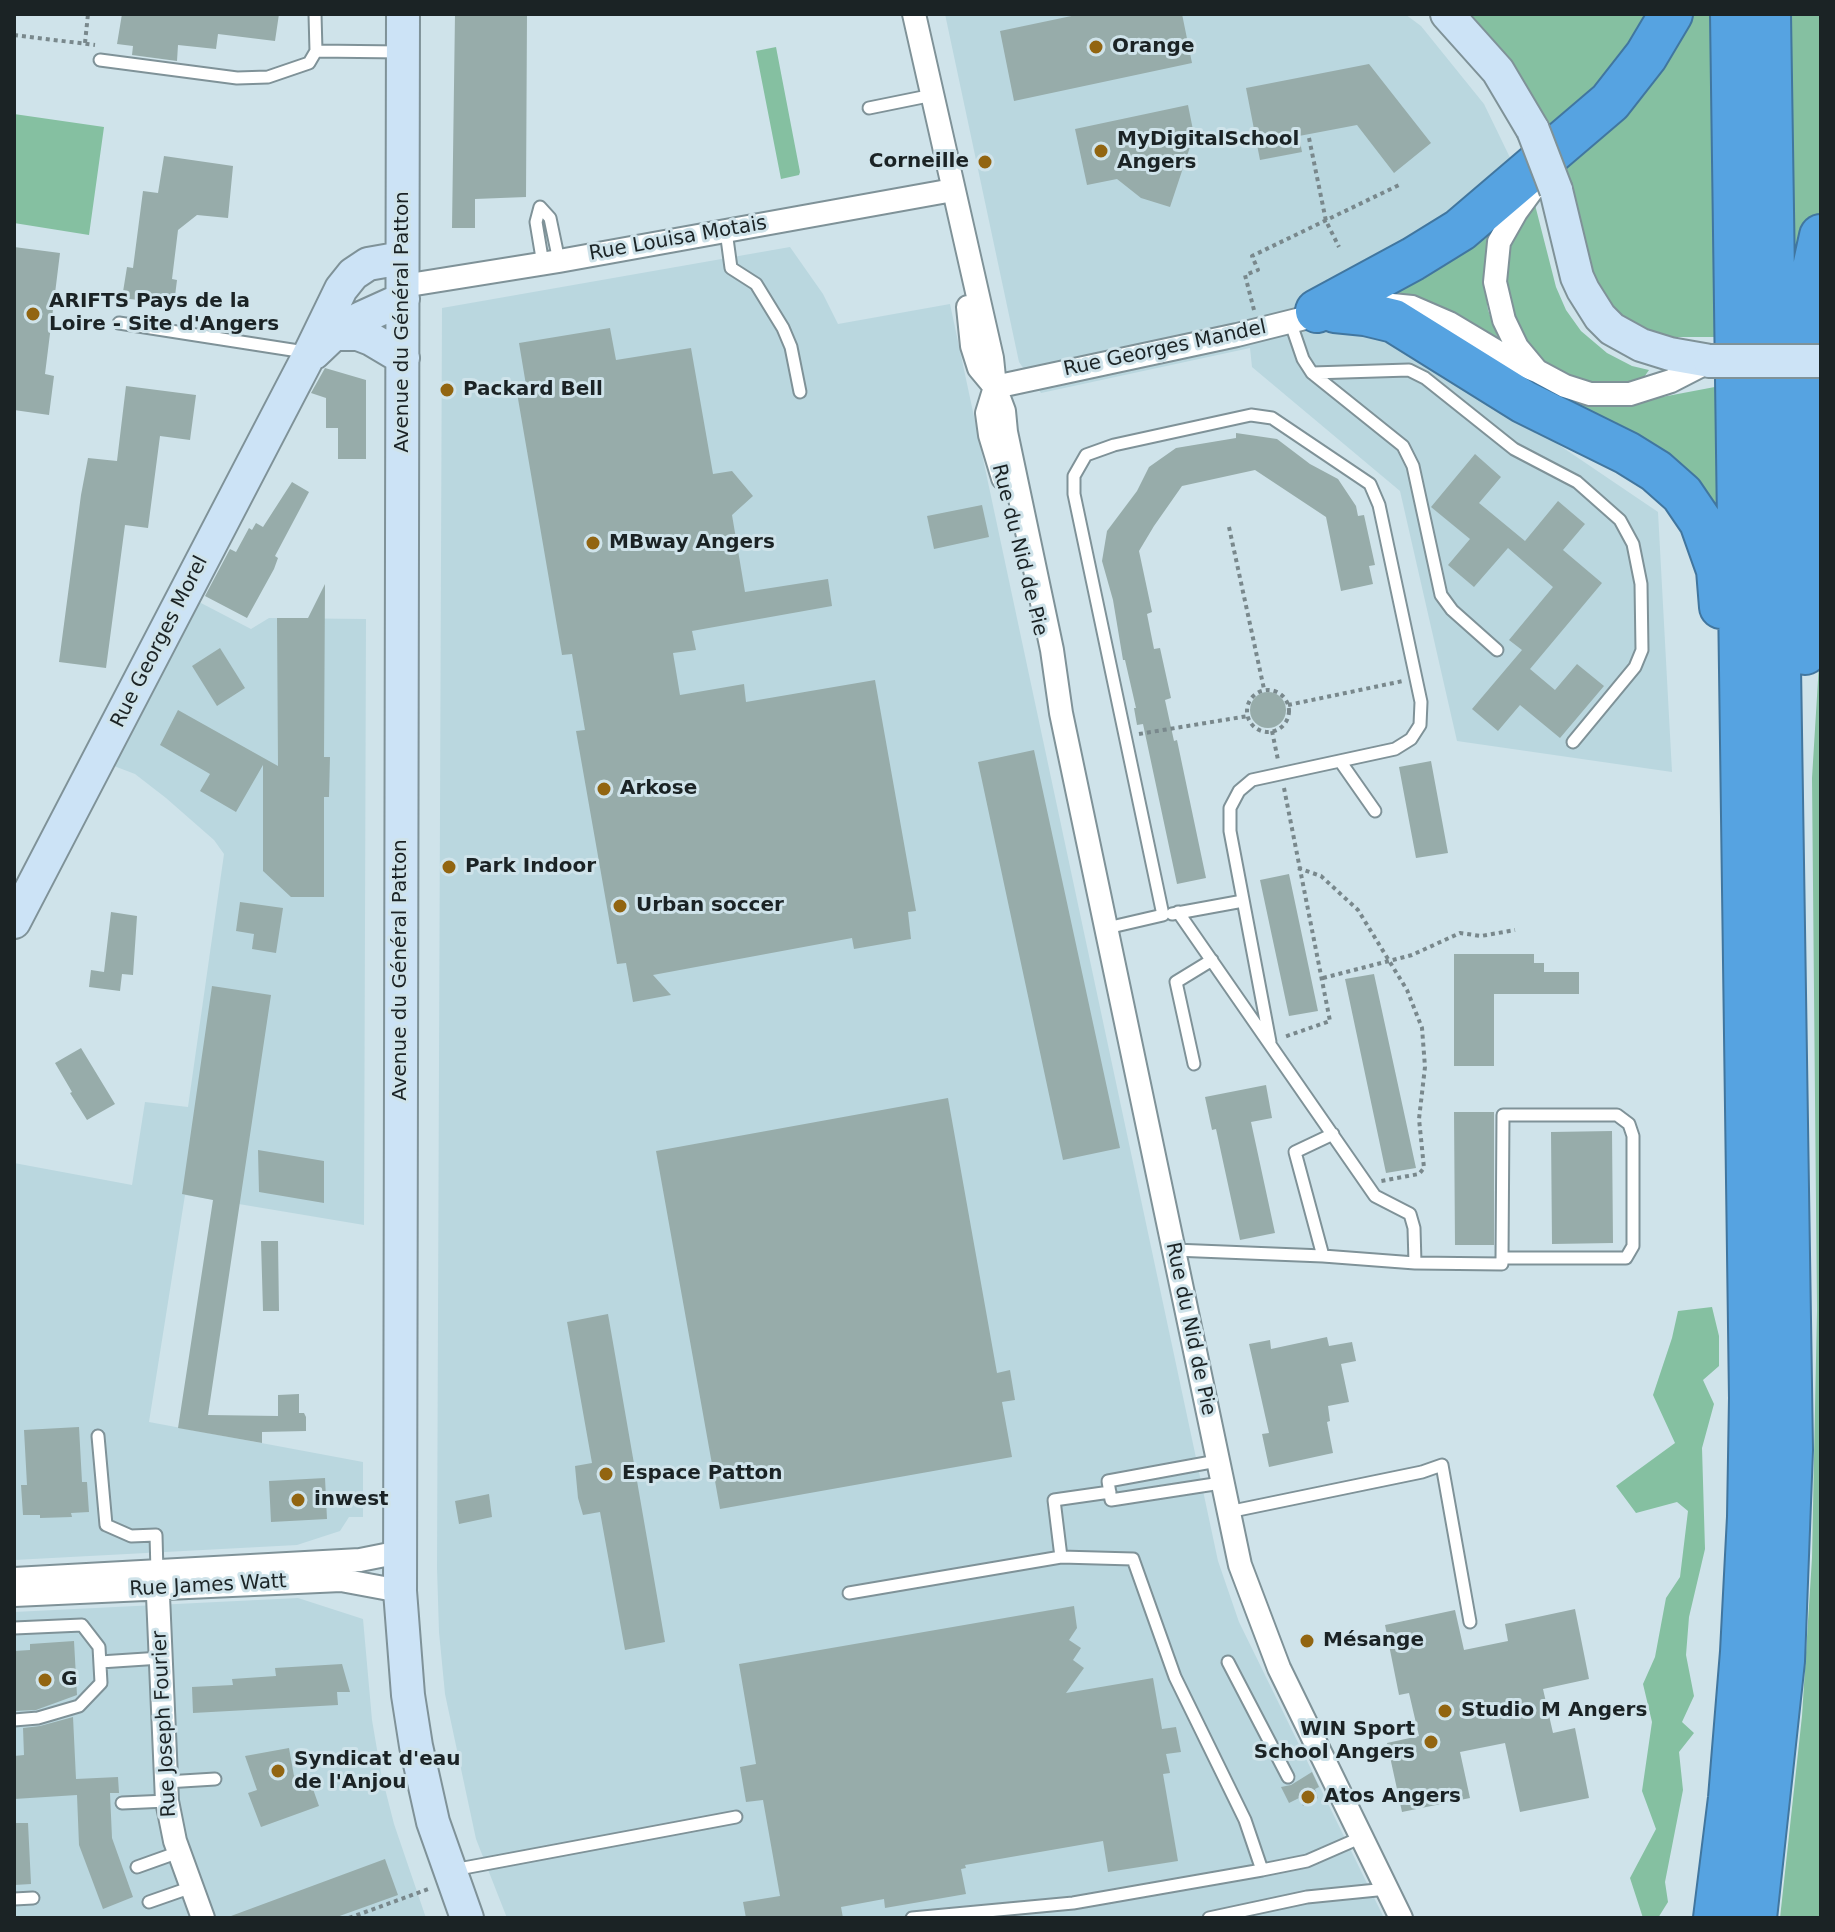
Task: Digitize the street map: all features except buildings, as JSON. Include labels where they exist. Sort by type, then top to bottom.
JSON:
[{"type":"highway","points":[[1311,316],[1460,230],[1610,102],[1646,56],[1671,14]]},
{"type":"highway","points":[[1715,1918],[1730,1798],[1742,1652],[1751,1398],[1732,14]]},
{"type":"highway","points":[[1755,1918],[1783,1661],[1791,1450],[1769,14]]},
{"type":"highway","points":[[1788,1189],[1799,1128],[1808,295],[1821,236]]},
{"type":"highway","points":[[1311,316],[1365,314],[1394,321],[1524,402],[1627,453],[1656,471],[1682,494],[1701,522],[1718,570],[1723,637],[1742,700]]},
{"type":"highway","points":[[1805,650],[1821,539]]},
{"type":"street","name":"Avenue du Général Patton","points":[[403,14],[400,1591],[408,1695],[416,1746],[444,1878],[467,1918]]},
{"type":"street","points":[[1447,14],[1498,71],[1533,130],[1556,190],[1577,277],[1600,317],[1612,329],[1641,345],[1710,361],[1821,361]]},
{"type":"street","name":"Rue du Nid de Pie","points":[[917,20],[962,235],[992,358],[995,387],[987,413],[990,435],[1061,713],[1240,1565],[1264,1633],[1401,1918]]},
{"type":"street","points":[[1537,371],[1517,347],[1504,320],[1495,282],[1499,242],[1532,190],[1610,102]]},
{"type":"street","name":"Rue Louisa Motais","points":[[403,281],[551,262],[953,190]]},
{"type":"street","name":"Rue Georges Morel","points":[[14,922],[24,880],[328,342],[341,289],[353,274],[368,264],[403,281]]},
{"type":"street","points":[[328,342],[403,281]]},
{"type":"street","points":[[328,342],[347,309],[341,289]]},
{"type":"street","name":"Rue Georges Mandel","points":[[995,387],[1361,304],[1412,307],[1449,323],[1511,360],[1565,386],[1590,394],[1621,395],[1651,389],[1710,361]]},
{"type":"street","points":[[328,342],[358,334],[403,358]]},
{"type":"street","name":"Rue James Watt","points":[[14,1595],[360,1560],[400,1552]]},
{"type":"street","name":"Rue James Watt","points":[[14,1579],[341,1580],[400,1591]]},
{"type":"street","name":"Rue Joseph Fourier","points":[[158,1580],[167,1791],[179,1852],[203,1918]]},
{"type":"lane","points":[[100,60],[251,78],[268,77],[309,63],[316,51],[315,14]]},
{"type":"lane","points":[[316,51],[403,52]]},
{"type":"lane","points":[[869,108],[933,95]]},
{"type":"lane","points":[[726,231],[731,268],[756,284],[783,328],[791,347],[800,392]]},
{"type":"lane","points":[[1311,316],[1303,359],[1312,373],[1403,446],[1413,466],[1441,595],[1452,610],[1497,650]]},
{"type":"lane","points":[[119,323],[328,342]]},
{"type":"lane","points":[[1312,373],[1409,370],[1425,378],[1514,449],[1577,482],[1620,520],[1633,544],[1641,584],[1642,650],[1635,667],[1573,742]]},
{"type":"lane","points":[[1163,915],[1074,494],[1074,476],[1086,455],[1114,445],[1251,415],[1272,418],[1370,484],[1379,505],[1421,714],[1420,725],[1411,739],[1395,749],[1252,780],[1239,791],[1230,808],[1230,831],[1270,1042]]},
{"type":"lane","points":[[1340,761],[1375,811]]},
{"type":"lane","points":[[1107,928],[1243,901]]},
{"type":"lane","points":[[1178,912],[1375,1196],[1410,1214],[1414,1228],[1415,1263]]},
{"type":"lane","points":[[1194,1064],[1176,982],[1212,960]]},
{"type":"lane","points":[[1174,1250],[1415,1263],[1502,1264],[1502,1258],[1503,1115],[1617,1115],[1629,1124],[1633,1136],[1633,1246],[1626,1258],[1502,1258]]},
{"type":"lane","points":[[1323,1256],[1295,1152],[1333,1134]]},
{"type":"lane","points":[[98,1436],[106,1525],[131,1536],[156,1535],[158,1580]]},
{"type":"lane","points":[[1228,1512],[1422,1472],[1442,1465],[1470,1622]]},
{"type":"lane","points":[[1061,1557],[1054,1500],[1219,1472]]},
{"type":"lane","points":[[1110,1491],[1219,1472]]},
{"type":"lane","points":[[849,1593],[1061,1557],[1133,1559],[1175,1677],[1245,1820],[1262,1870]]},
{"type":"lane","points":[[14,1628],[82,1625],[99,1647],[101,1683],[79,1706],[38,1718],[14,1720]]},
{"type":"lane","points":[[100,1662],[161,1658]]},
{"type":"lane","points":[[1228,1662],[1288,1777]]},
{"type":"lane","points":[[122,1803],[215,1779]]},
{"type":"lane","points":[[444,1878],[736,1817]]},
{"type":"lane","points":[[912,1918],[1073,1903],[1262,1870],[1307,1861],[1362,1837]]},
{"type":"lane","points":[[137,1867],[179,1852]]},
{"type":"lane","points":[[149,1902],[192,1887]]},
{"type":"lane","points":[[1209,1918],[1307,1897],[1388,1889]]},
{"type":"lane","points":[[14,1899],[33,1898]]},
{"type":"lane","points":[[1251,1908],[1262,1918]]},
{"type":"path","points":[[14,35],[85,43],[88,14]]},
{"type":"path","points":[[1309,138],[1326,221],[1339,247]]},
{"type":"path","points":[[1255,316],[1245,275],[1258,270],[1252,256],[1399,185]]},
{"type":"path","points":[[1229,527],[1264,689]]},
{"type":"path","points":[[1288,705],[1416,678]]},
{"type":"path","points":[[1272,688],[1286,699],[1288,705],[1290,715],[1281,730],[1263,733],[1249,722],[1246,706],[1256,691],[1272,688]]},
{"type":"path","points":[[1125,736],[1248,716]]},
{"type":"path","points":[[1270,1042],[1330,1021],[1272,731]]},
{"type":"path","points":[[1298,868],[1321,876],[1358,910],[1407,990],[1422,1028],[1425,1067],[1419,1119],[1424,1168],[1419,1174],[1375,1182]]},
{"type":"path","points":[[1323,978],[1412,955],[1460,933],[1481,936],[1515,930]]},
{"type":"path","points":[[349,1918],[444,1878]]},
{"type":"shaded area","points":[[945,14],[1405,14],[1421,26],[1484,104],[1517,172],[1327,288],[1658,512],[1672,772],[1457,741],[1400,491],[1252,367],[1250,348],[1041,393],[1019,362]]},
{"type":"shaded area","points":[[790,247],[823,294],[838,324],[950,304],[1218,1561],[1239,1622],[1384,1918],[507,1918],[476,1839],[445,1694],[437,1568],[442,308]]},
{"type":"shaded area","points":[[199,602],[251,629],[269,618],[366,619],[364,1225],[185,1195],[149,1422],[363,1462],[363,1517],[349,1517],[340,1531],[297,1545],[14,1560],[14,1163],[132,1185],[145,1102],[188,1107],[224,854],[214,840],[166,798],[135,774],[114,766]]},
{"type":"shaded area","points":[[298,1598],[363,1619],[372,1720],[381,1773],[394,1824],[426,1918],[14,1918],[14,1612]]},
{"type":"green space","points":[[1464,14],[1661,14],[1551,137],[1545,118],[1521,80]]},
{"type":"green space","points":[[1682,14],[1716,14],[1718,337],[1660,337],[1610,310],[1591,282],[1562,166]]},
{"type":"green space","points":[[1788,14],[1821,14],[1821,214],[1813,235],[1793,336]]},
{"type":"green space","points":[[776,47],[800,172],[799,175],[781,179],[756,51]]},
{"type":"green space","points":[[14,114],[104,127],[89,235],[14,223]]},
{"type":"green space","points":[[1533,197],[1556,287],[1566,310],[1581,331],[1607,353],[1632,366],[1649,370],[1640,383],[1593,386],[1557,373],[1534,356],[1519,333],[1501,274],[1506,243]]},
{"type":"green space","points":[[1494,220],[1484,278],[1488,310],[1500,343],[1380,296]]},
{"type":"green space","points":[[1403,313],[1547,388],[1662,397],[1720,386],[1722,521]]},
{"type":"green space","points":[[1821,631],[1821,1918],[1780,1918],[1802,1716],[1812,1558],[1817,1310],[1812,778]]},
{"type":"green space","points":[[1712,1307],[1719,1336],[1719,1366],[1703,1380],[1714,1404],[1702,1448],[1705,1549],[1689,1617],[1686,1655],[1694,1696],[1682,1722],[1694,1733],[1679,1752],[1683,1790],[1665,1882],[1668,1902],[1658,1918],[1643,1918],[1630,1878],[1656,1829],[1642,1791],[1652,1722],[1643,1684],[1655,1657],[1666,1598],[1680,1577],[1688,1511],[1677,1502],[1636,1513],[1616,1486],[1675,1443],[1653,1395],[1678,1311]]},
{"type":"place","name":"Orange","points":[[1096,47]]},
{"type":"place","name":"MyDigitalSchool Angers","points":[[1101,151]]},
{"type":"place","name":"Corneille","points":[[985,162]]},
{"type":"place","name":"ARIFTS Pays de la Loire - Site d'Angers","points":[[33,314]]},
{"type":"place","name":"Packard Bell","points":[[447,390]]},
{"type":"place","name":"MBway Angers","points":[[593,543]]},
{"type":"place","name":"Arkose","points":[[604,789]]},
{"type":"place","name":"Park Indoor","points":[[449,867]]},
{"type":"place","name":"Urban soccer","points":[[620,906]]},
{"type":"place","name":"Espace Patton","points":[[606,1474]]},
{"type":"place","name":"inwest","points":[[298,1500]]},
{"type":"place","name":"Mésange","points":[[1307,1641]]},
{"type":"place","name":"G","points":[[45,1680]]},
{"type":"place","name":"Studio M Angers","points":[[1445,1711]]},
{"type":"place","name":"WIN Sport School Angers","points":[[1431,1742]]},
{"type":"place","name":"Syndicat d'eau de l'Anjou","points":[[278,1771]]},
{"type":"place","name":"Atos Angers","points":[[1308,1797]]}]
